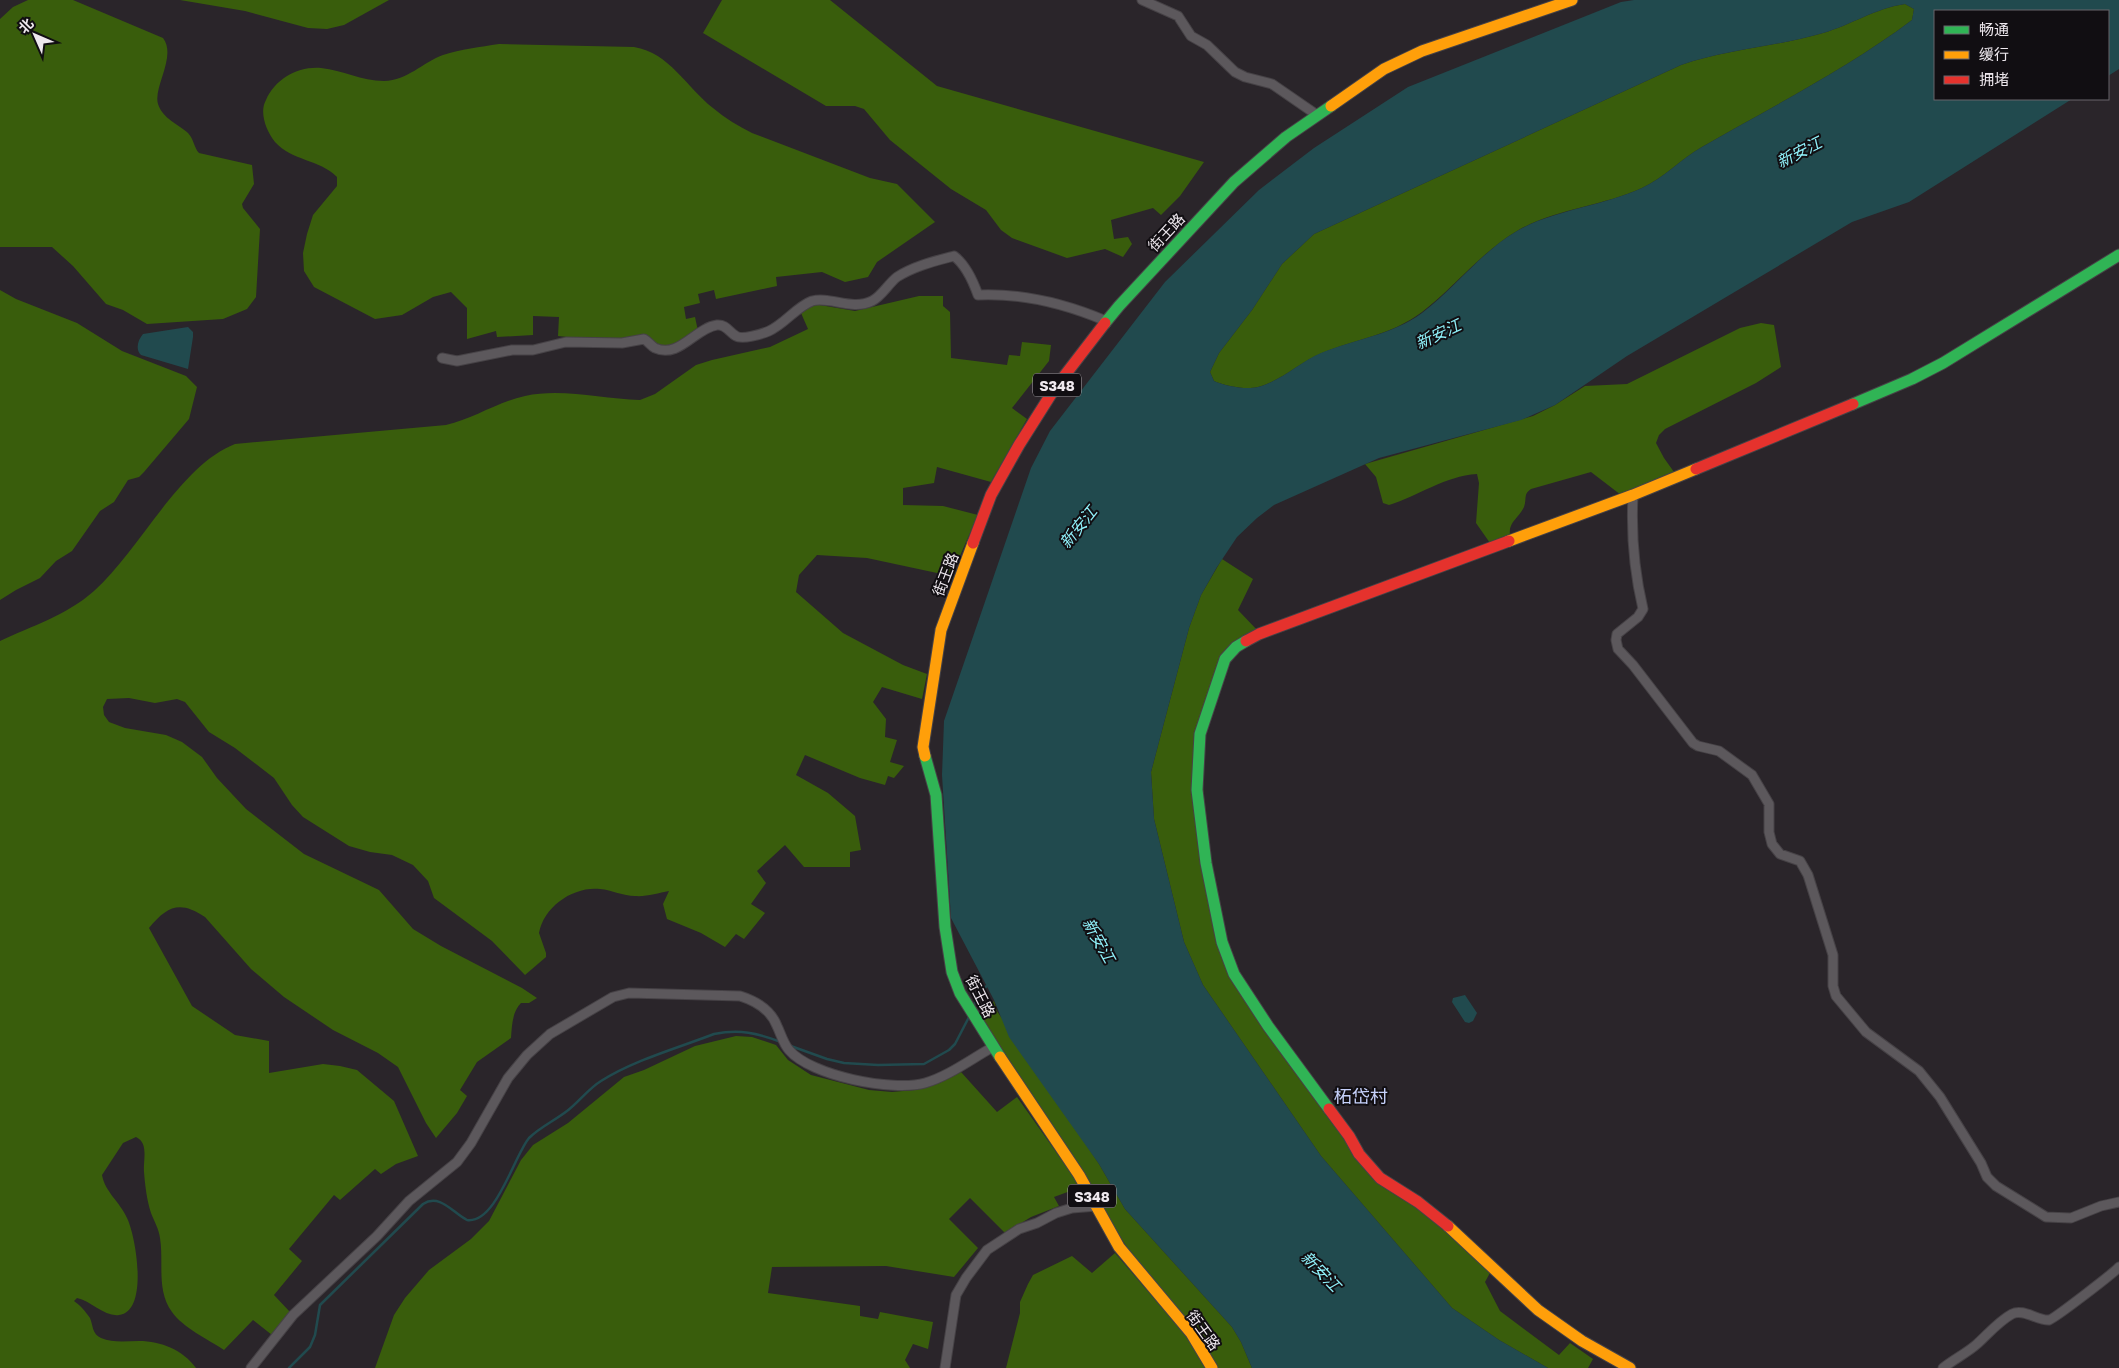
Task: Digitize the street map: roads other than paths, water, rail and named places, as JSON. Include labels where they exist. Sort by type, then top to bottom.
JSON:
[{"type":"street","points":[[1142,0],[1178,16],[1188,33],[1196,40],[1207,45],[1234,72],[1272,84],[1317,115]]},
{"type":"street","name":"街王路","points":[[1212,1368],[1191,1333],[1119,1247],[1079,1175],[993,1048],[960,993],[949,957],[945,927],[936,795],[932,774],[923,747],[939,638],[945,616],[973,540],[1000,477],[1055,388],[1106,321],[1234,182],[1286,137],[1384,70],[1422,51],[1572,0]]},
{"type":"street","points":[[1630,1368],[1582,1341],[1549,1319],[1447,1225],[1418,1202],[1380,1178],[1359,1154],[1349,1136],[1268,1026],[1240,984],[1230,964],[1220,932],[1206,863],[1196,771],[1200,734],[1214,696],[1222,664],[1236,647],[1259,634],[1632,495],[1932,370],[2119,254]]},
{"type":"street","points":[[442,358],[457,361],[512,350],[533,350],[566,342],[622,343],[644,339],[655,348],[671,350],[687,342],[703,330],[718,325],[741,338],[768,332],[812,301],[855,305],[870,301],[901,275],[926,263],[954,256],[959,260],[972,280],[978,295],[1029,297],[1085,312],[1106,321]]},
{"type":"street","points":[[1632,495],[1633,548],[1643,609],[1638,617],[1617,634],[1618,650],[1695,745],[1719,751],[1752,775],[1769,804],[1769,832],[1772,844],[1780,854],[1800,861],[1808,875],[1830,943],[1833,958],[1833,986],[1839,1001],[1866,1032],[1920,1071],[1940,1097],[1987,1177],[1996,1186],[2038,1213],[2052,1218],[2071,1218],[2101,1206],[2119,1202]]},
{"type":"street","points":[[252,1368],[293,1315],[377,1236],[409,1201],[457,1162],[471,1143],[500,1089],[527,1055],[550,1034],[613,997],[637,992],[740,996],[749,999],[770,1014],[786,1046],[802,1062],[843,1077],[875,1083],[904,1086],[926,1083],[947,1074],[993,1048]]},
{"type":"street","points":[[945,1368],[956,1295],[987,1250],[1019,1229],[1037,1223],[1056,1213],[1072,1208],[1097,1206]]},
{"type":"street","points":[[1943,1368],[1976,1345],[2012,1314],[2018,1312],[2043,1319],[2053,1319],[2119,1267]]},
{"type":"water","name":"新安江","points":[[1634,0],[2119,0],[2119,69],[2109,75],[2109,10],[1934,10],[1934,100],[2070,100],[1909,202],[1852,222],[1627,356],[1555,405],[1521,420],[1379,458],[1274,505],[1237,537],[1217,567],[1201,595],[1189,628],[1151,772],[1154,819],[1184,942],[1203,985],[1321,1156],[1452,1308],[1499,1340],[1548,1368],[1252,1368],[1241,1342],[1232,1327],[1125,1209],[1099,1164],[1009,1037],[994,1000],[951,918],[942,775],[944,721],[1031,468],[1050,431],[1165,282],[1259,190],[1314,148],[1408,87],[1621,2]],"holes":[[[1905,4],[1914,9],[1912,20],[1862,55],[1702,147],[1650,184],[1627,194],[1546,218],[1517,231],[1492,249],[1422,313],[1398,327],[1321,353],[1283,376],[1258,387],[1236,387],[1214,381],[1210,372],[1219,353],[1252,310],[1282,264],[1314,234],[1681,65],[1716,55],[1805,38],[1844,26],[1894,6]]]},
{"type":"water","points":[[188,327],[193,332],[193,337],[188,369],[139,353],[138,344],[143,334]]},
{"type":"water","points":[[1465,995],[1477,1013],[1473,1021],[1469,1023],[1465,1022],[1452,1002],[1453,998]]},
{"type":"waterway","points":[[973,1007],[982,990],[988,985]]},
{"type":"waterway","points":[[788,1045],[844,1063],[878,1065],[924,1064],[949,1050],[955,1044],[969,1017]]},
{"type":"waterway","points":[[289,1368],[310,1347],[315,1335],[320,1305],[423,1204],[429,1201],[441,1202],[467,1220],[477,1218],[487,1211],[495,1201],[529,1138],[576,1104],[601,1081],[642,1061],[714,1034],[748,1033],[781,1042]]},
{"type":"district","name":"柘岱村","points":[[1361,1096]]}]
